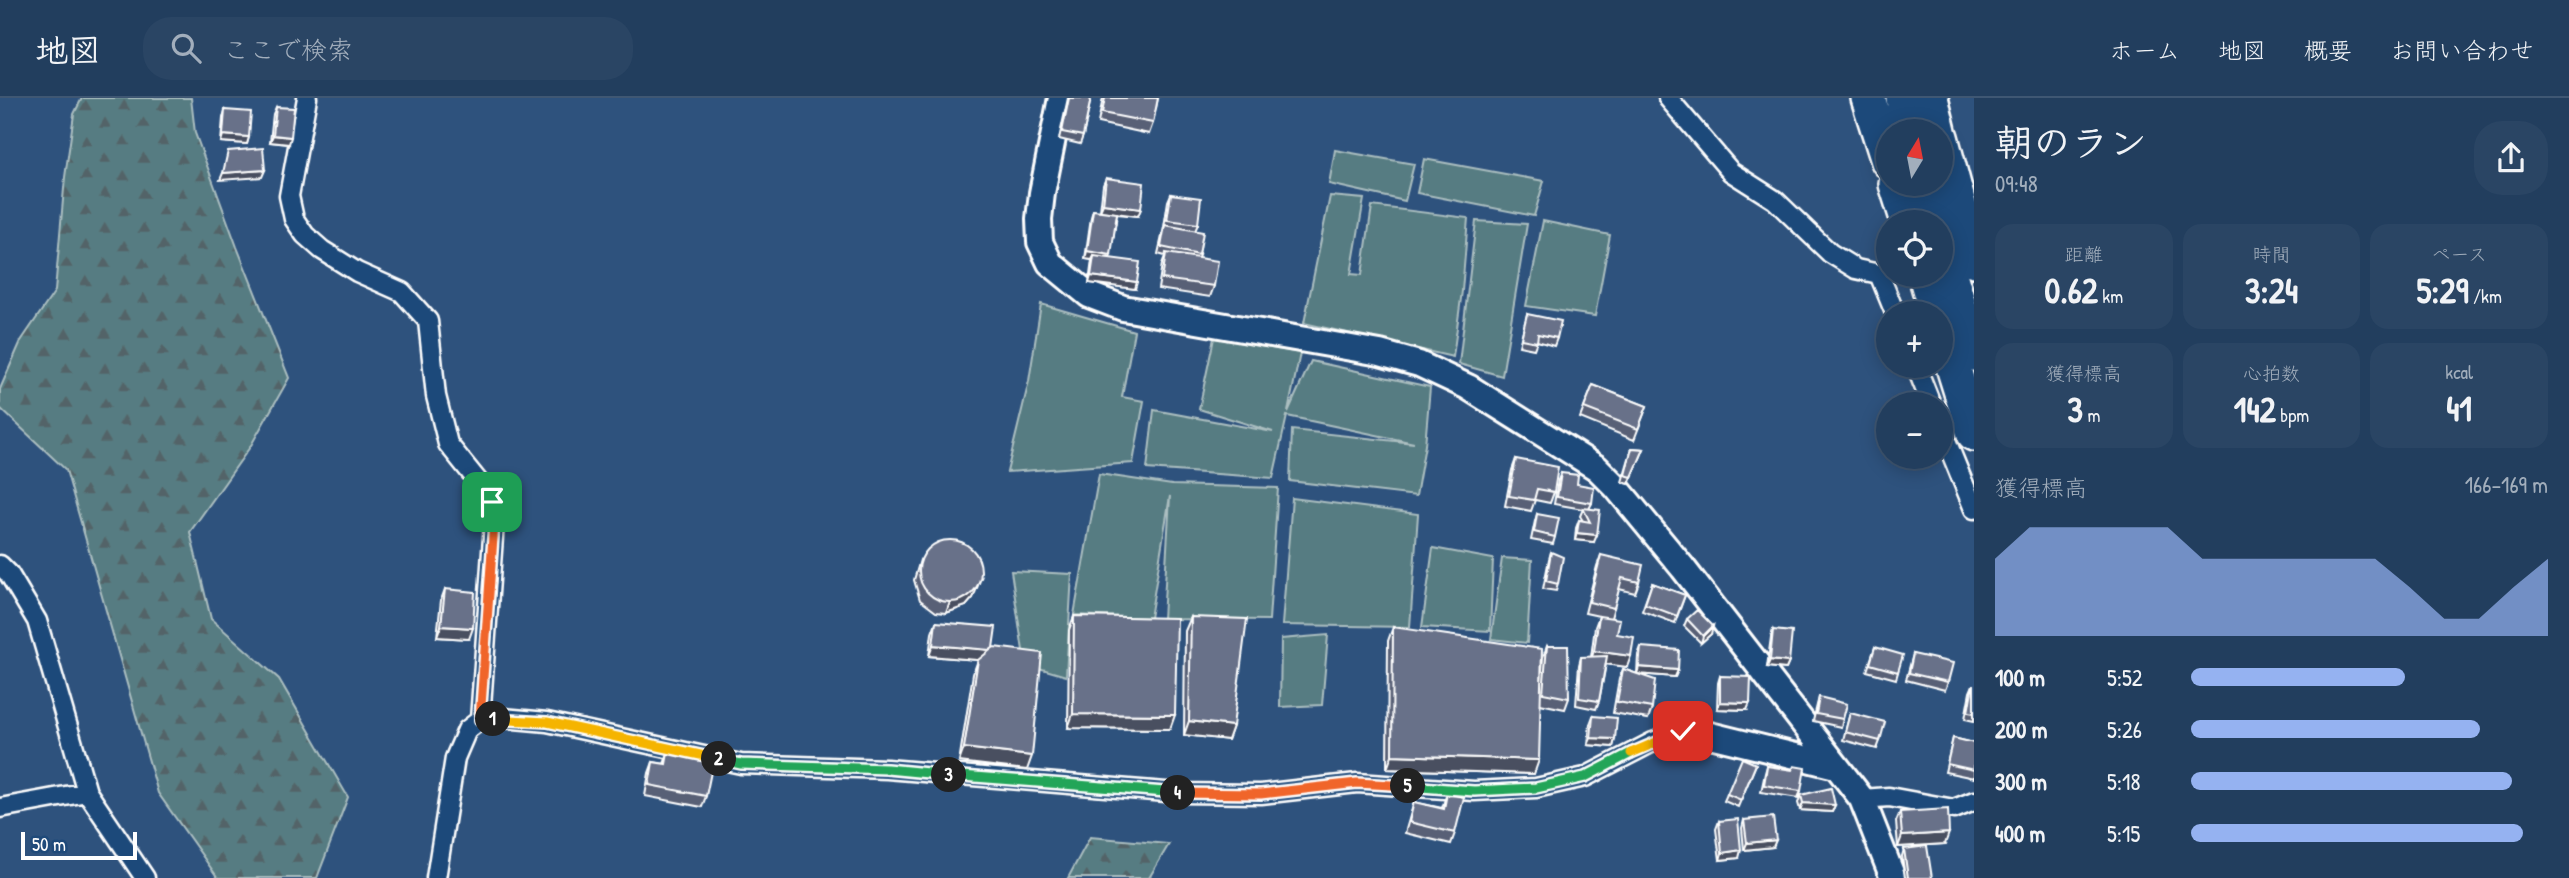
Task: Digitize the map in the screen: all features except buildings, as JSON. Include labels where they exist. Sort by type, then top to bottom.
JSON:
[{"type":"highway","points":[[1868,98],[1876,123]]},
{"type":"highway","points":[[1903,98],[1908,119]]},
{"type":"highway","points":[[1931,98],[1936,119]]},
{"type":"highway","points":[[1953,182],[1974,260]]},
{"type":"highway","points":[[1953,285],[1974,354]]},
{"type":"highway","points":[[1953,367],[1974,434]]},
{"type":"street","points":[[306,98],[289,196],[294,219],[305,235],[322,250],[357,272],[402,292],[428,321],[436,396],[448,444],[492,502],[494,523],[480,720]]},
{"type":"street","points":[[1061,98],[1039,219],[1040,242],[1050,263],[1089,295],[1123,308],[1380,353],[1419,364],[1468,387],[1597,468],[1683,568],[1862,799],[1893,878]]},
{"type":"street","points":[[1668,98],[1731,172],[1775,200],[1830,253],[1856,269],[1879,274],[1890,301]]},
{"type":"street","points":[[1953,457],[1974,509]]},
{"type":"street","points":[[0,565],[9,574],[37,621],[87,792],[145,878]]},
{"type":"street","points":[[436,878],[455,758],[467,730],[480,720],[503,718],[547,722],[741,764],[887,769],[1178,793],[1261,794],[1357,783],[1474,791],[1536,788],[1585,777],[1653,742],[1683,731],[1710,735],[1836,766]]},
{"type":"street","points":[[0,808],[87,792]]},
{"type":"street","points":[[1862,799],[1889,797],[1954,809],[1974,801]]},
{"type":"green space","points":[[82,98],[191,98],[195,133],[289,378],[250,447],[190,532],[211,619],[279,679],[348,797],[317,878],[218,878],[158,793],[66,470],[0,408],[0,389],[21,341],[55,291],[65,177],[74,114]]},
{"type":"green space","points":[[1335,150],[1414,164],[1405,201],[1329,184]]},
{"type":"green space","points":[[1424,159],[1544,181],[1534,216],[1417,193]]},
{"type":"green space","points":[[1330,196],[1364,199],[1351,274],[1362,275],[1372,206],[1468,218],[1453,357],[1304,323]]},
{"type":"green space","points":[[1476,221],[1527,224],[1502,376],[1459,364]]},
{"type":"green space","points":[[1543,221],[1610,235],[1595,316],[1526,306]]},
{"type":"green space","points":[[1041,304],[1134,331],[1122,397],[1144,401],[1133,463],[1007,472],[1029,381]]},
{"type":"green space","points":[[1214,338],[1300,353],[1288,412],[1311,361],[1430,387],[1425,445],[1416,496],[1290,481],[1292,430],[1414,443],[1287,416],[1273,478],[1147,469],[1154,410],[1273,432],[1199,409]]},
{"type":"green space","points":[[1099,474],[1172,485],[1278,488],[1269,620],[1163,619],[1170,496],[1150,618],[1074,615]]},
{"type":"green space","points":[[1292,498],[1418,514],[1410,627],[1282,625]]},
{"type":"green space","points":[[1433,548],[1493,559],[1490,631],[1422,627]]},
{"type":"green space","points":[[1502,558],[1532,560],[1527,643],[1491,639]]},
{"type":"green space","points":[[1011,571],[1072,574],[1066,676],[1025,664]]},
{"type":"green space","points":[[1328,635],[1322,705],[1280,707],[1281,639]]},
{"type":"green space","points":[[1090,837],[1169,844],[1149,878],[1068,878]]},
{"type":"route","points":[[492,502],[494,523],[480,720],[503,718],[547,722],[594,730],[741,764],[887,769],[1178,793],[1261,794],[1357,783],[1474,791],[1536,788],[1585,777],[1653,742],[1683,731]]}]
